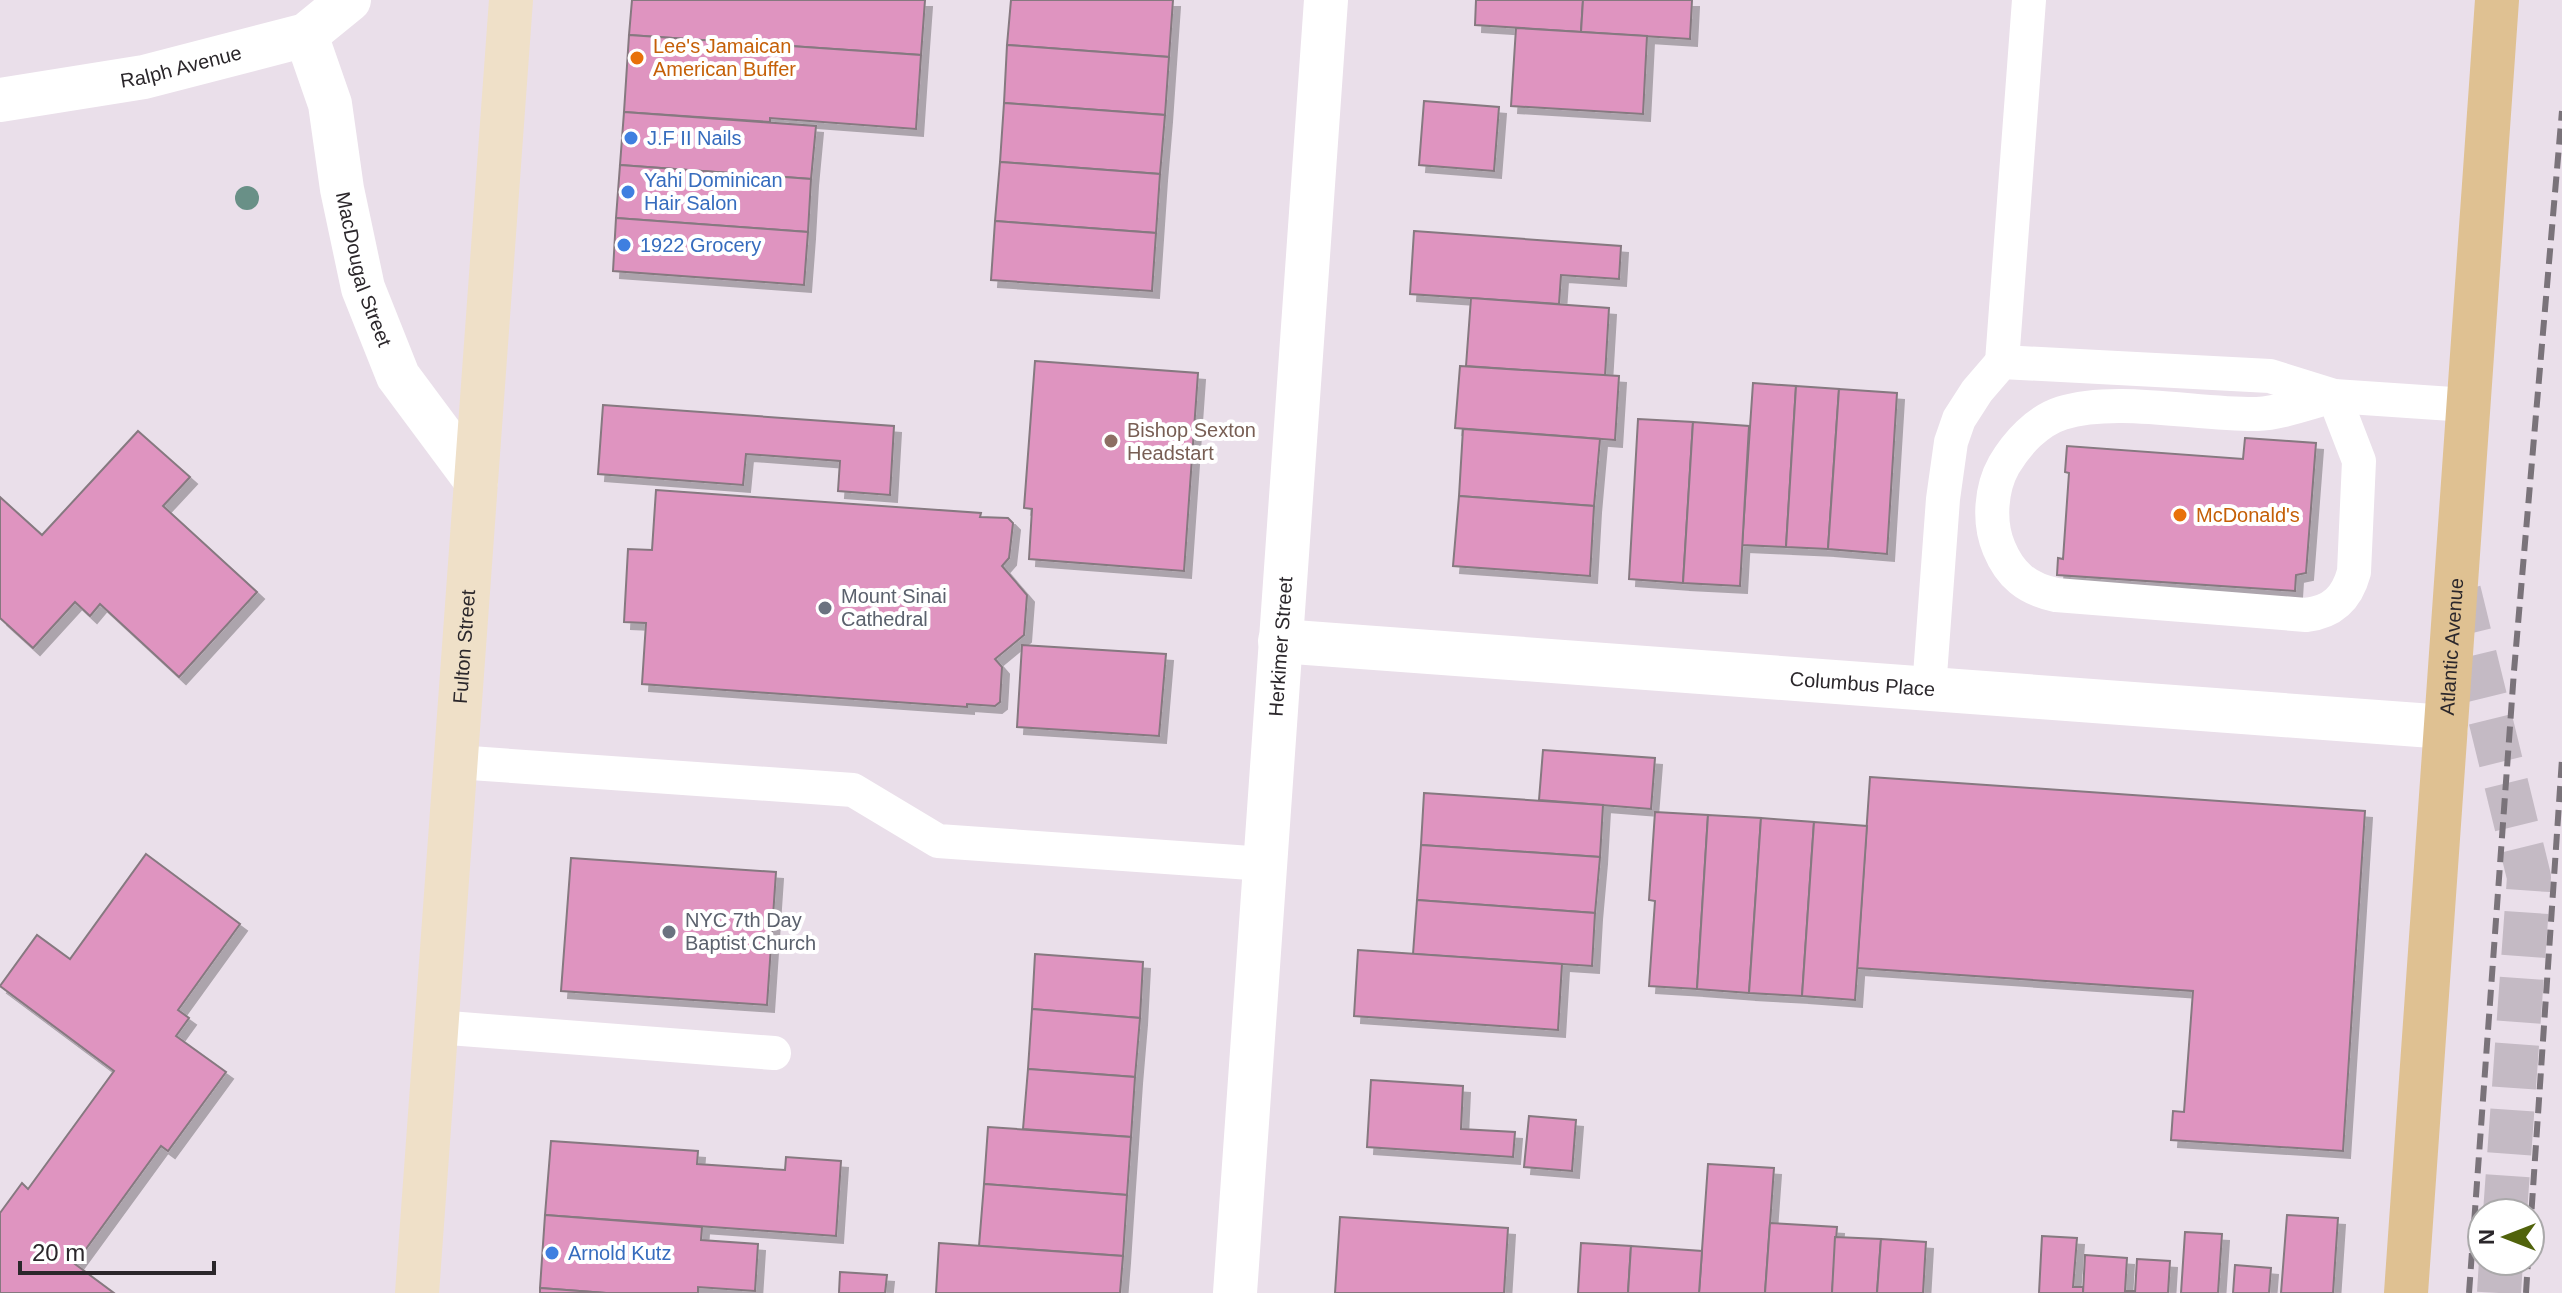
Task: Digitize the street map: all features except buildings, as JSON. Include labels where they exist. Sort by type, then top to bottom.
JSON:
[{"type":"main road","name":"Fulton Street","points":[[417,1293],[511,0]]},
{"type":"main road","name":"Atlantic Avenue","points":[[2406,1293],[2497,0]]},
{"type":"street","name":"Ralph Avenue","points":[[0,100],[144,77],[306,35],[349,0]]},
{"type":"street","name":"Herkimer Street","points":[[1235,1293],[1326,0]]},
{"type":"street","name":"MacDougal Street","points":[[306,35],[330,104],[342,189],[363,288],[398,376],[476,481]]},
{"type":"street","name":"Columbus Place","points":[[1280,641],[2446,727]]},
{"type":"lane","points":[[1929,689],[1943,499],[1951,442],[1959,419],[1977,391],[2002,362],[2029,0]]},
{"type":"lane","points":[[2002,362],[2270,376],[2334,396],[2467,405]]},
{"type":"lane","points":[[2334,396],[2359,461],[2354,572],[2349,590],[2332,608],[2306,615],[2056,595],[2037,591],[2023,583],[2003,559],[1996,541],[1993,516],[1994,491],[1999,474],[2012,451],[2026,435],[2061,413],[2097,406],[2260,414],[2334,396]]},
{"type":"lane","points":[[456,762],[853,790],[938,841],[1265,864]]},
{"type":"lane","points":[[436,1027],[774,1053]]},
{"type":"tunnel","points":[[2459,591],[2529,877],[2506,1197]]},
{"type":"tunnel","points":[[2499,1293],[2500,1277]]},
{"type":"railway","points":[[2469,1293],[2514,671],[2562,111]]},
{"type":"railway","points":[[2532,1197],[2562,759]]},
{"type":"railway","points":[[2526,1293],[2527,1277]]},
{"type":"place","name":"Lee's Jamaican American Buffer","points":[[637,58]]},
{"type":"place","name":"J.F II Nails","points":[[631,138]]},
{"type":"place","name":"Yahi Dominican Hair Salon","points":[[628,192]]},
{"type":"place","name":"1922 Grocery","points":[[624,245]]},
{"type":"place","name":"Bishop Sexton Headstart","points":[[1111,441]]},
{"type":"place","name":"McDonald's","points":[[2180,515]]},
{"type":"place","name":"Mount Sinai Cathedral","points":[[825,608]]},
{"type":"place","name":"NYC 7th Day Baptist Church","points":[[669,932]]},
{"type":"place","name":"Arnold Kutz","points":[[552,1253]]}]
